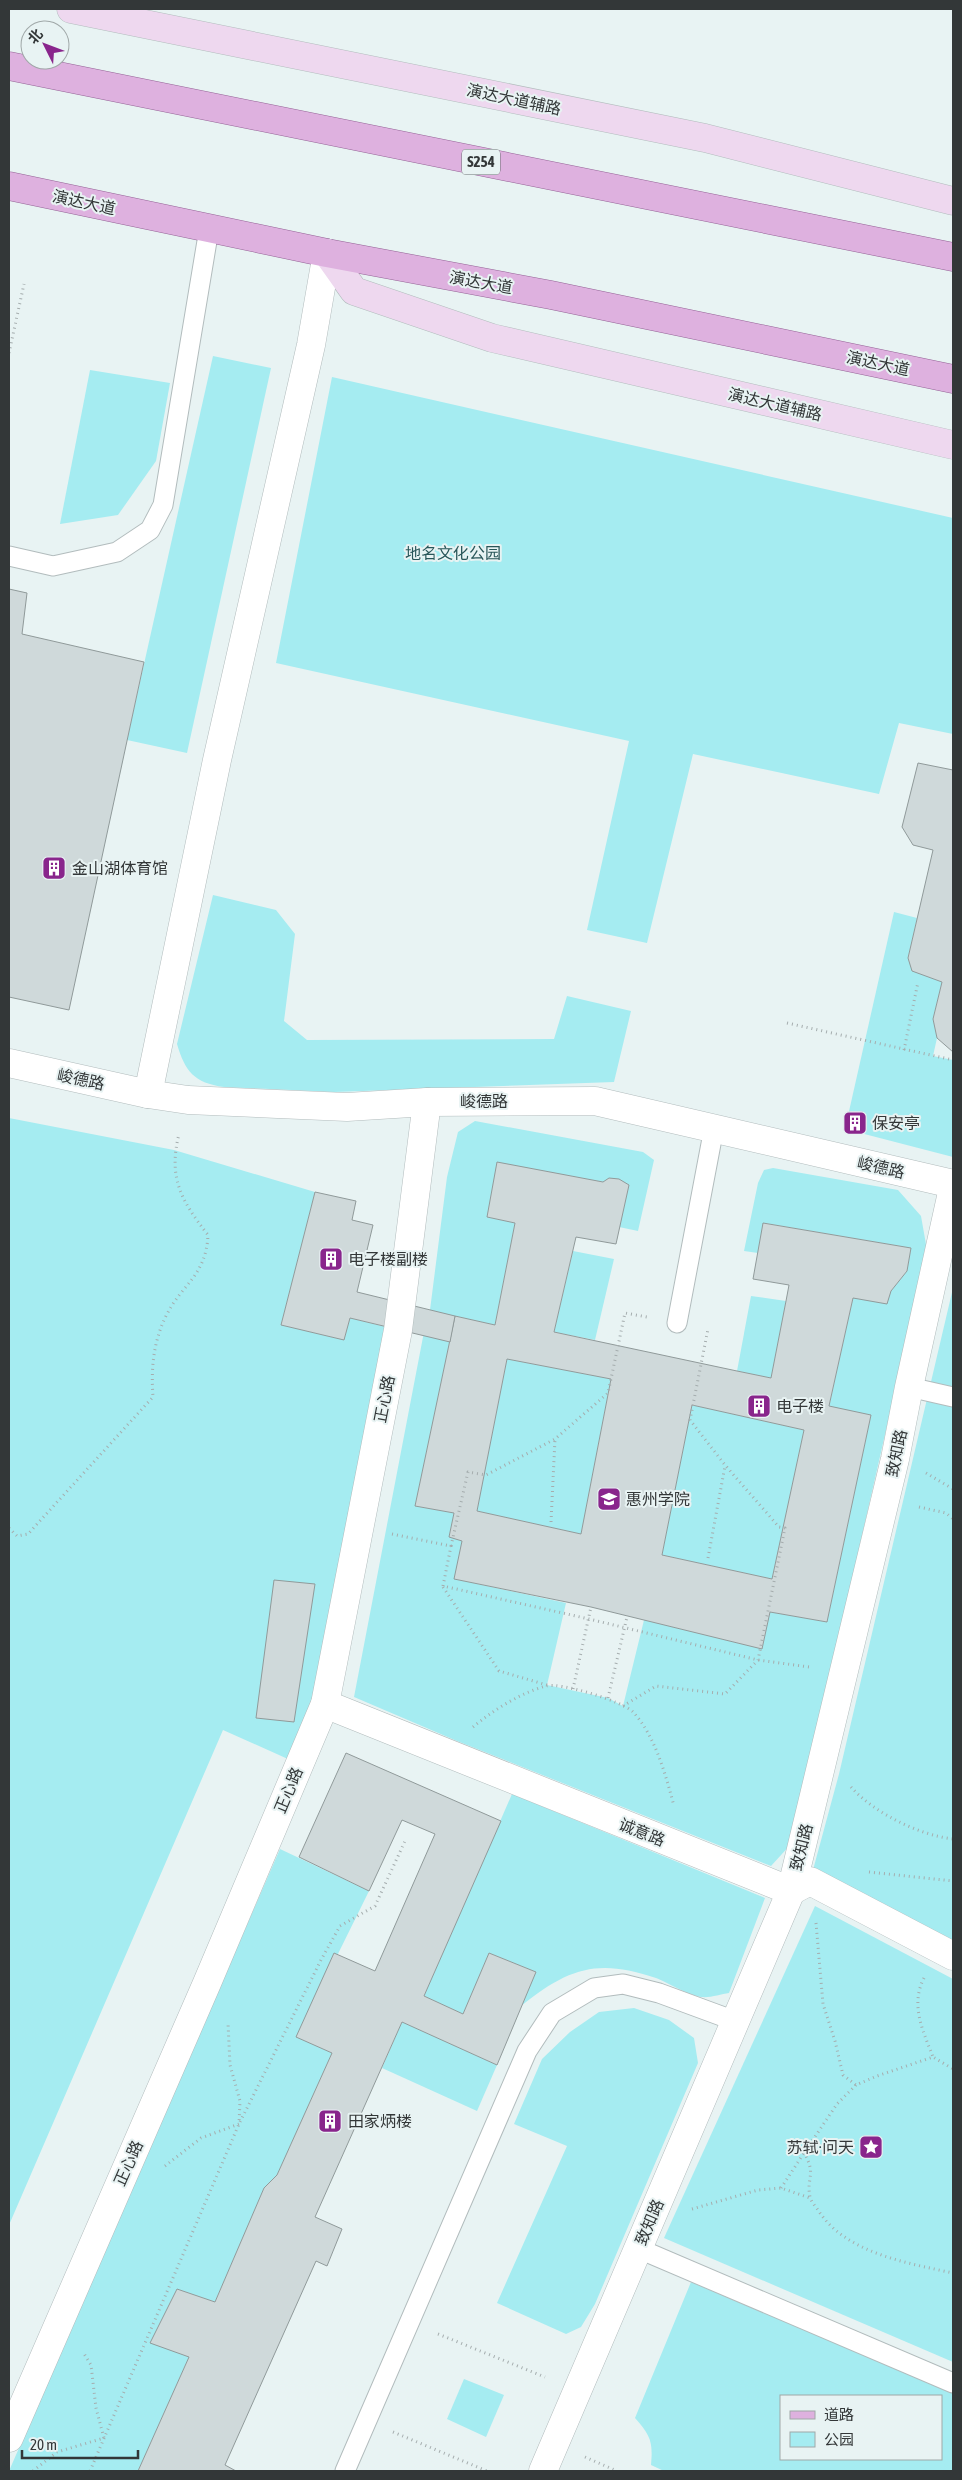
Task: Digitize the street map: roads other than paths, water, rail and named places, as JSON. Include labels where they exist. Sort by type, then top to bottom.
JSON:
[{"type":"main road","name":"演达大道辅路","points":[[71,9],[705,138],[953,201]]},
{"type":"main road","name":"S254","points":[[9,66],[953,257]]},
{"type":"main road","name":"演达大道","points":[[9,186],[327,253],[551,294],[953,379]]},
{"type":"main road","name":"演达大道辅路","points":[[327,253],[354,291],[492,338],[953,445]]},
{"type":"street","points":[[148,1094],[214,770],[311,345],[327,253]]},
{"type":"street","name":"峻德路","points":[[9,1063],[148,1094],[188,1100],[347,1107],[426,1102],[595,1101],[953,1184]]},
{"type":"street","name":"正心路","points":[[9,2438],[207,1982],[325,1704],[398,1330],[426,1102]]},
{"type":"street","name":"致知路","points":[[543,2471],[790,1890],[895,1459],[953,1188]]},
{"type":"street","name":"诚意路","points":[[325,1704],[790,1890]]},
{"type":"street","points":[[790,1890],[810,1881],[947,1952]]},
{"type":"lane","points":[[9,556],[53,566],[117,552],[150,530],[163,505],[209,229]]},
{"type":"lane","points":[[677,1323],[714,1128]]},
{"type":"lane","points":[[909,1387],[953,1396]]},
{"type":"lane","points":[[345,2471],[527,2051],[552,2014],[594,1988],[623,1984],[659,1993],[735,2020]]},
{"type":"lane","points":[[638,2248],[953,2383]]},
{"type":"place","name":"金山湖体育馆","points":[[54,868]]},
{"type":"place","name":"保安亭","points":[[855,1123]]},
{"type":"place","name":"电子楼副楼","points":[[331,1259]]},
{"type":"place","name":"电子楼","points":[[759,1406]]},
{"type":"place","name":"惠州学院","points":[[609,1499]]},
{"type":"place","name":"田家炳楼","points":[[330,2121]]},
{"type":"place","name":"苏轼·问天","points":[[871,2147]]},
{"type":"park label","name":"地名文化公园","points":[[453,553]]}]
